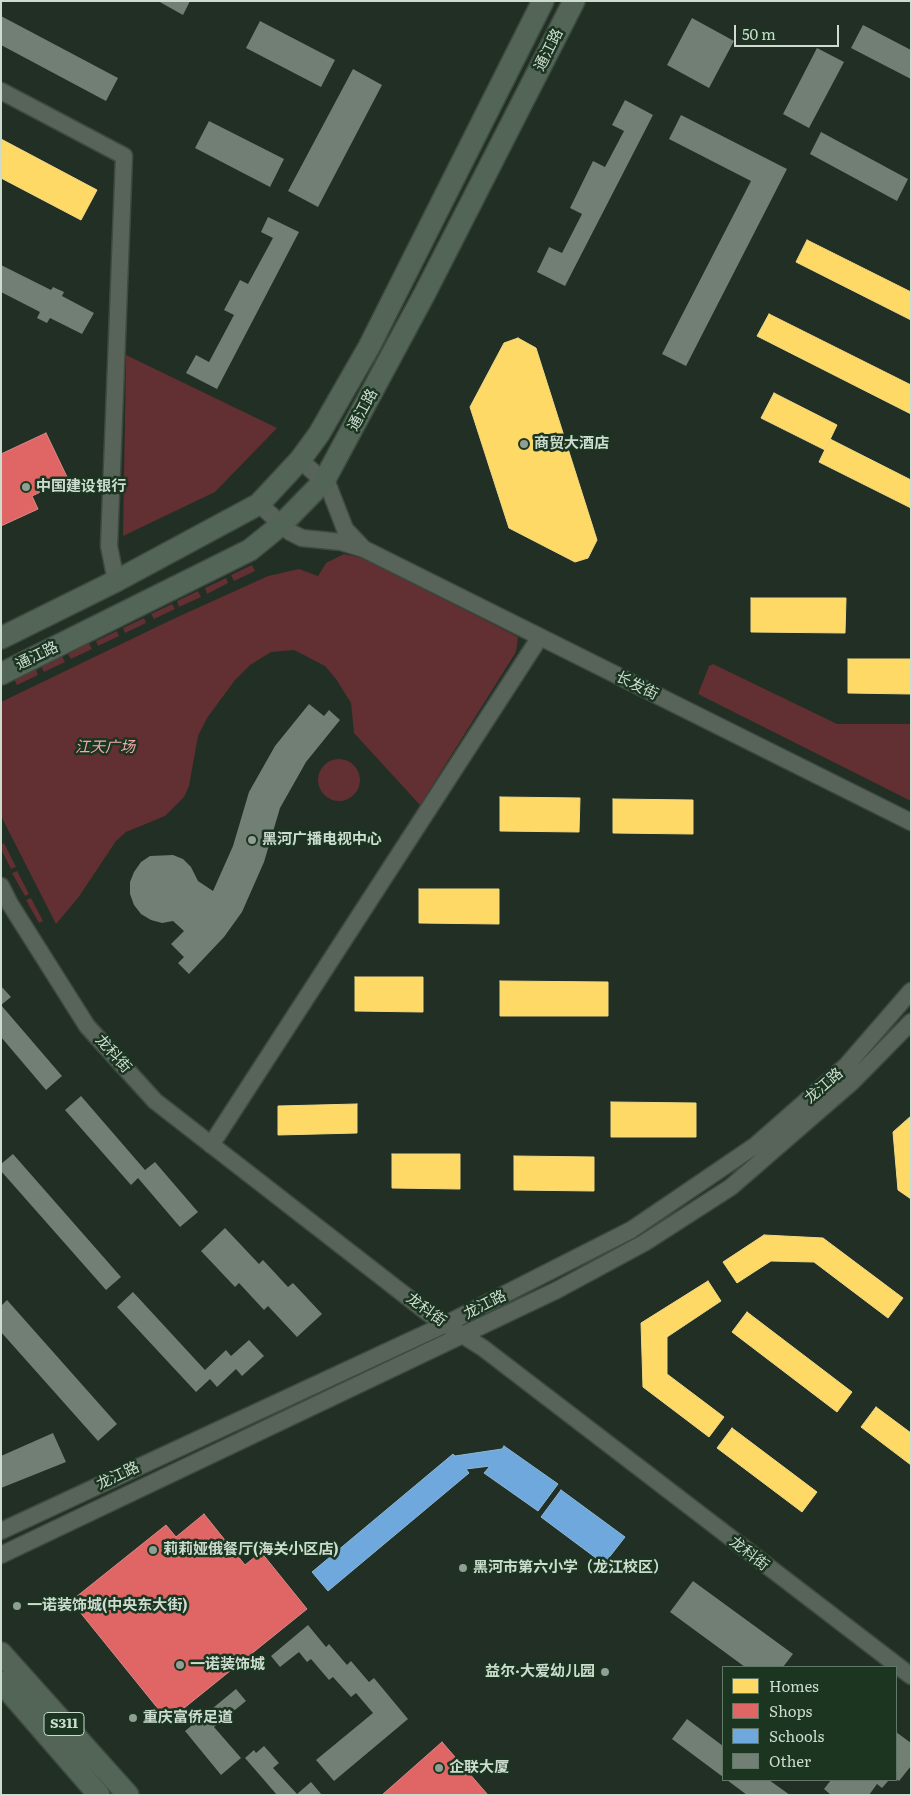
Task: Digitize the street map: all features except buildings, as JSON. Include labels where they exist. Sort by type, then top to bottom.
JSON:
[{"type":"main road","name":"通江路","points":[[1,638],[116,581],[259,504],[300,460],[319,434],[369,347],[543,1]]},
{"type":"main road","name":"通江路","points":[[1,674],[240,555],[282,524],[324,481],[425,292],[574,1]]},
{"type":"main road","name":"S311","points":[[1,1653],[128,1795]]},
{"type":"main road","points":[[1,1682],[99,1795]]},
{"type":"street","points":[[1,91],[124,156],[109,546],[116,581]]},
{"type":"street","name":"长发街","points":[[300,460],[328,485],[345,529],[364,549]]},
{"type":"street","name":"长发街","points":[[259,504],[302,538],[341,542],[364,549],[911,822]]},
{"type":"street","points":[[212,1145],[540,637]]},
{"type":"street","name":"龙科街","points":[[1,886],[10,904],[87,1026],[155,1101],[446,1324],[483,1348],[911,1676]]},
{"type":"street","name":"龙江路","points":[[1,1531],[446,1324],[631,1230],[756,1145],[846,1066],[911,991]]},
{"type":"street","name":"龙江路","points":[[1,1555],[557,1290],[644,1243],[731,1187],[845,1089],[911,1022]]},
{"type":"green space","points":[[126,355],[277,428],[215,492],[123,536]]},
{"type":"green space","name":"江天广场","points":[[344,554],[362,558],[518,637],[516,652],[420,805],[354,733],[351,703],[336,679],[325,666],[294,650],[271,652],[250,665],[235,680],[207,718],[198,736],[189,786],[184,797],[165,816],[126,832],[116,841],[78,898],[56,924],[1,816],[1,702],[171,620],[268,576],[299,569],[318,576],[326,563]]},
{"type":"green space","points":[[252,565],[255,571],[234,581],[231,575]]},
{"type":"green space","points":[[226,578],[228,583],[207,594],[205,588]]},
{"type":"green space","points":[[198,591],[201,597],[179,607],[177,601]]},
{"type":"green space","points":[[172,604],[175,609],[154,619],[151,614]]},
{"type":"green space","points":[[144,618],[146,623],[125,633],[123,628]]},
{"type":"green space","points":[[117,631],[119,636],[98,646],[96,641]]},
{"type":"green space","points":[[89,643],[92,649],[71,659],[68,654]]},
{"type":"green space","points":[[62,656],[65,662],[44,672],[41,666]]},
{"type":"green space","points":[[713,664],[837,724],[911,724],[911,801],[698,694],[709,666]]},
{"type":"green space","points":[[36,669],[38,675],[17,685],[14,679]]},
{"type":"green space","points":[[343,759],[351,762],[357,768],[360,780],[357,792],[351,798],[335,801],[327,798],[321,792],[318,776],[321,768],[327,762]]},
{"type":"green space","points":[[4,843],[16,867],[11,869],[1,849],[1,845]]},
{"type":"green space","points":[[17,871],[29,894],[25,896],[12,873]]},
{"type":"green space","points":[[31,898],[43,921],[39,923],[26,900]]},
{"type":"place","name":"商贸大酒店","points":[[524,444]]},
{"type":"place","name":"中国建设银行","points":[[26,487]]},
{"type":"place","name":"黑河广播电视中心","points":[[252,840]]},
{"type":"place","name":"莉莉娅俄餐厅(海关小区店)","points":[[153,1550]]},
{"type":"place","name":"黑河市第六小学（龙江校区）","points":[[463,1568]]},
{"type":"place","name":"一诺装饰城(中央东大街)","points":[[17,1606]]},
{"type":"place","name":"一诺装饰城","points":[[180,1665]]},
{"type":"place","name":"益尔·大爱幼儿园","points":[[605,1672]]},
{"type":"place","name":"重庆富侨足道","points":[[133,1718]]},
{"type":"place","name":"企联大厦","points":[[439,1768]]}]
